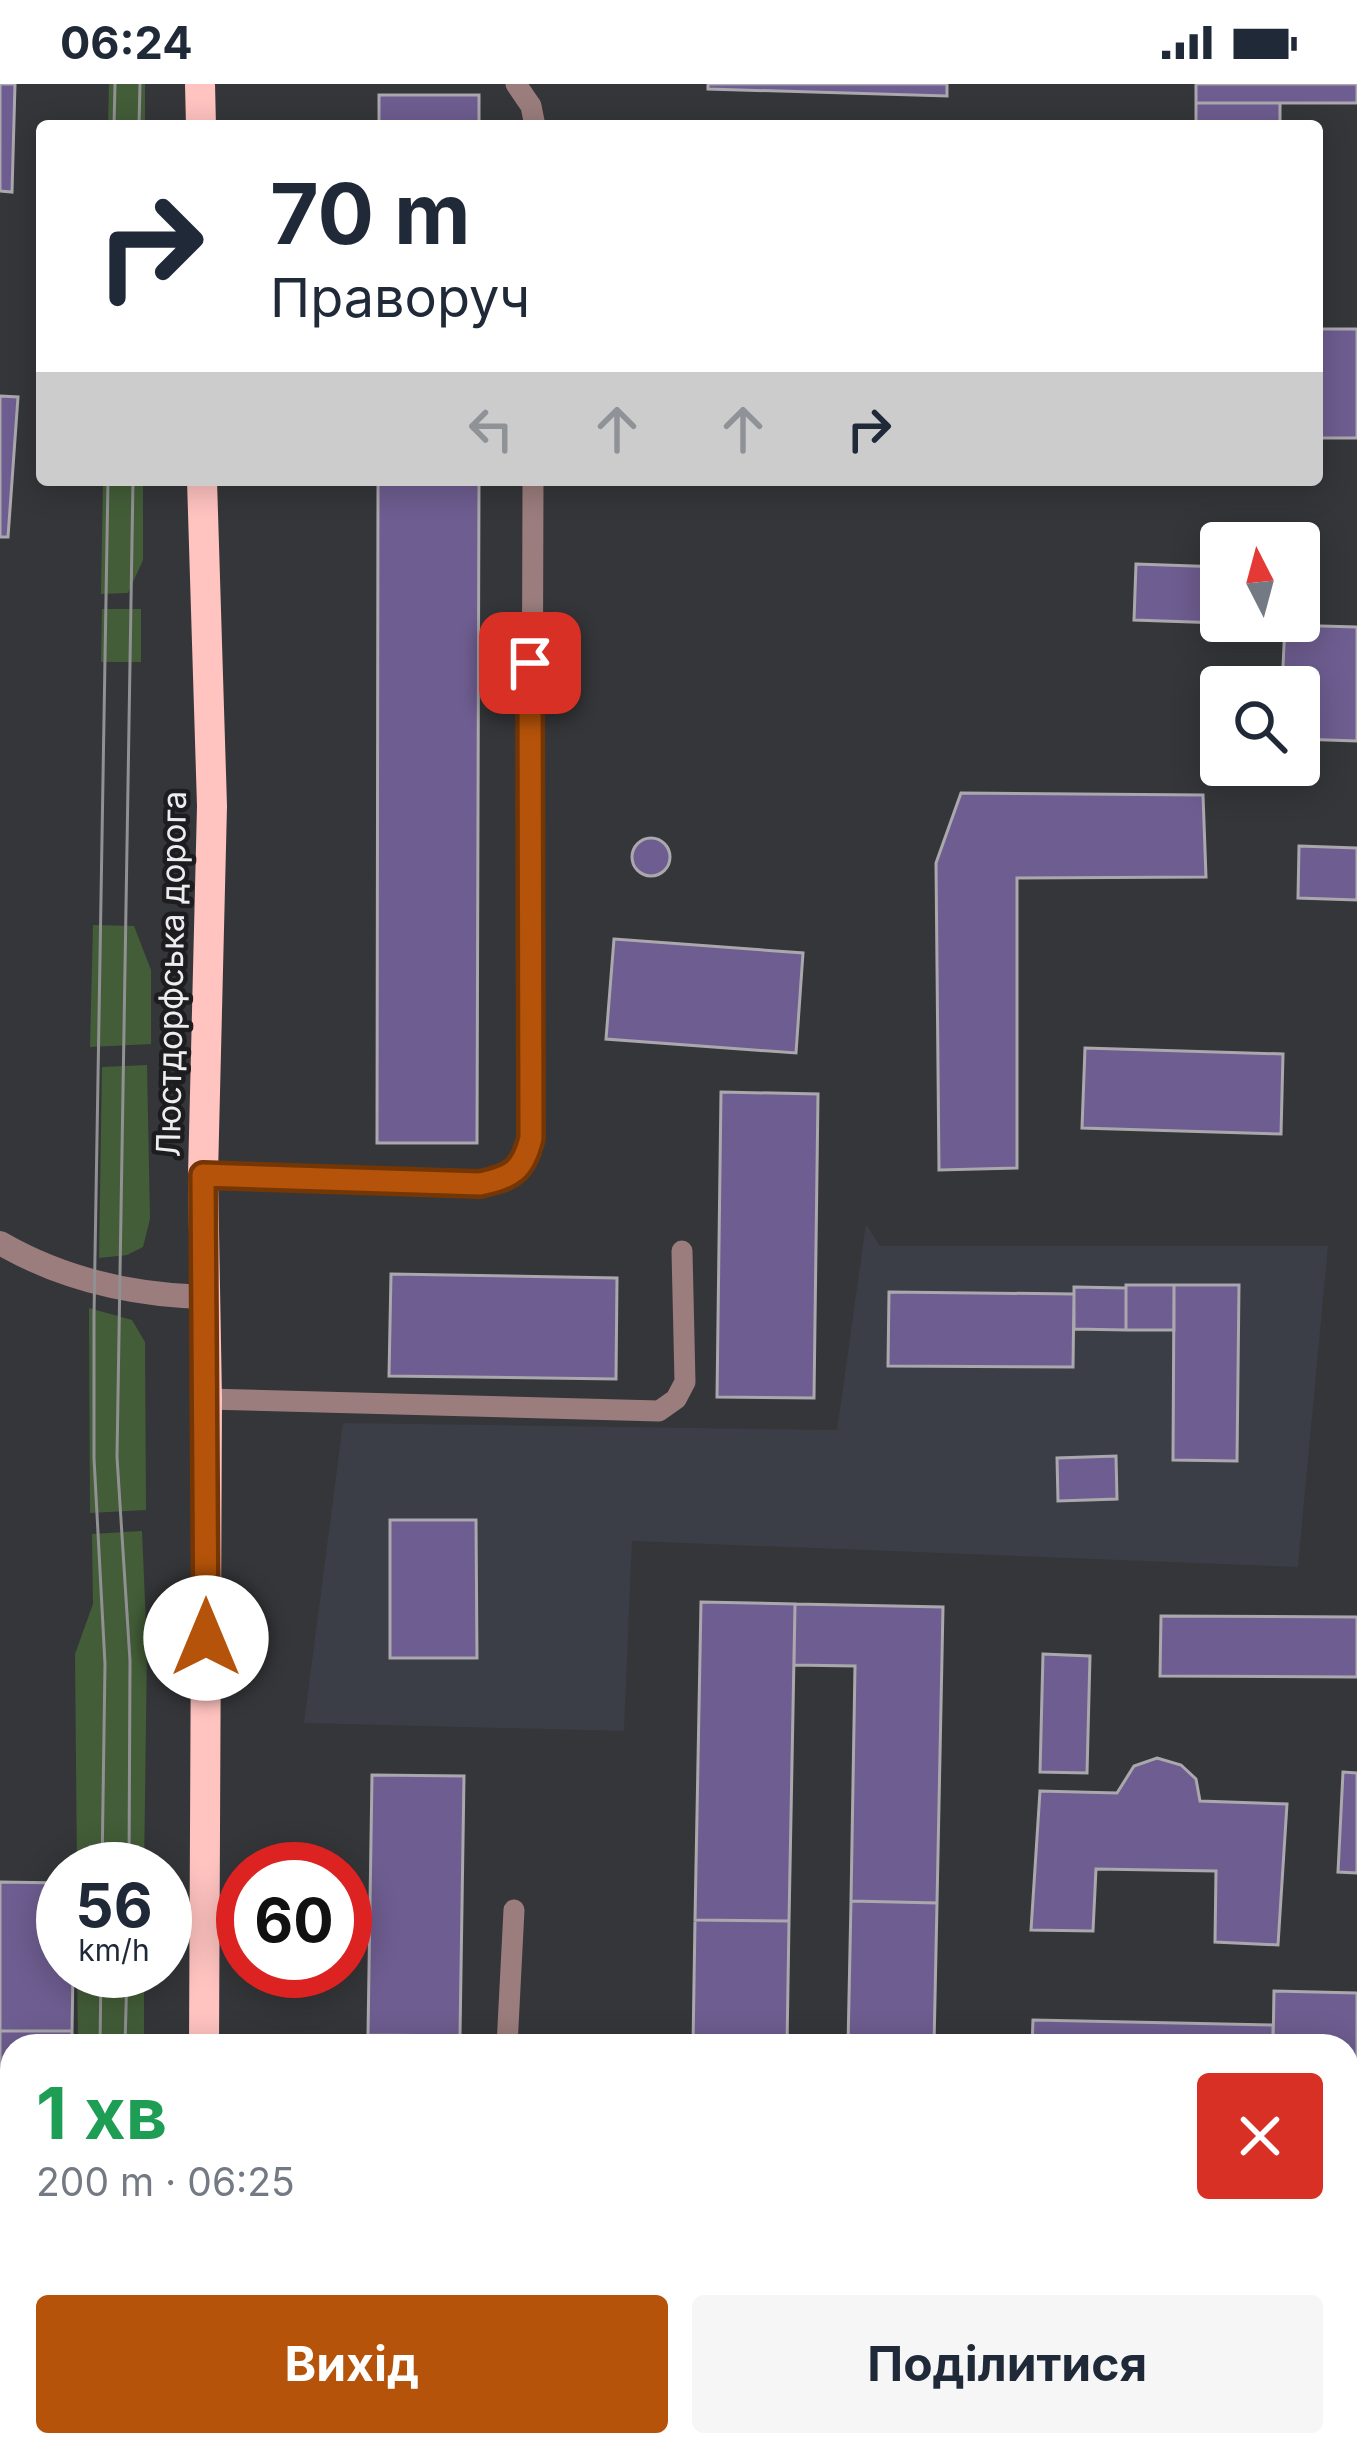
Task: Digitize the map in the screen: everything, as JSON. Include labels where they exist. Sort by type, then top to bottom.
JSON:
[{"type":"main road","points":[[200,84],[200,120]]},
{"type":"main road","name":"Люстдорфська дорога","points":[[202,486],[212,806],[203,1175],[207,1399],[204,2034]]},
{"type":"street","points":[[0,1243],[37,1264],[148,1295],[204,1297]]},
{"type":"lane","points":[[516,84],[531,106],[534,120]]},
{"type":"lane","points":[[203,1175],[480,1184],[508,1178],[524,1166],[531,1138],[533,486]]},
{"type":"lane","points":[[207,1399],[658,1411],[676,1399],[685,1382],[682,1251]]},
{"type":"lane","points":[[508,2034],[514,1910]]},
{"type":"shaded area","points":[[866,1224],[880,1246],[1328,1246],[1298,1567],[632,1541],[624,1731],[304,1723],[343,1423],[837,1430]]},
{"type":"green space","points":[[109,84],[145,84],[145,120],[108,120]]},
{"type":"green space","points":[[103,486],[143,486],[143,560],[128,593],[101,594]]},
{"type":"green space","points":[[102,609],[141,609],[141,662],[101,662]]},
{"type":"green space","points":[[93,925],[134,926],[151,970],[151,1044],[90,1047]]},
{"type":"green space","points":[[147,1065],[150,1219],[143,1247],[127,1255],[99,1258],[102,1067]]},
{"type":"green space","points":[[89,1308],[132,1320],[145,1342],[146,1510],[90,1513]]},
{"type":"green space","points":[[142,1531],[147,1648],[144,1842],[77,1842],[75,1654],[93,1604],[92,1534]]},
{"type":"green space","points":[[77,1998],[144,1998],[144,2034],[78,2034]]},
{"type":"building","points":[[0,84],[15,84],[12,192],[0,191]]},
{"type":"building","points":[[708,84],[947,84],[947,96],[708,89]]},
{"type":"building","points":[[1196,84],[1357,84],[1357,103],[1196,103]]},
{"type":"building","points":[[379,95],[479,95],[479,120],[379,120]]},
{"type":"building","points":[[1196,103],[1280,103],[1280,120],[1196,120]]},
{"type":"building","points":[[1323,329],[1357,329],[1357,438],[1323,438]]},
{"type":"building","points":[[0,396],[18,397],[8,537],[0,537]]},
{"type":"building","points":[[378,486],[479,486],[477,1143],[377,1143]]},
{"type":"building","points":[[1136,564],[1200,566],[1200,622],[1134,620]]},
{"type":"building","points":[[1320,626],[1357,627],[1357,741],[1320,740],[1320,666],[1283,666],[1284,642],[1320,642]]},
{"type":"building","points":[[961,793],[1203,795],[1206,877],[1017,878],[1017,1168],[939,1170],[936,863]]},
{"type":"building","points":[[651,838],[665,843],[670,857],[665,871],[651,876],[637,871],[632,857],[637,843]]},
{"type":"building","points":[[1299,846],[1357,848],[1357,900],[1298,898]]},
{"type":"building","points":[[614,939],[803,953],[796,1053],[606,1039]]},
{"type":"building","points":[[1085,1048],[1283,1054],[1281,1134],[1082,1128]]},
{"type":"building","points":[[721,1092],[818,1094],[814,1398],[717,1397]]},
{"type":"building","points":[[391,1274],[617,1278],[616,1379],[389,1376]]},
{"type":"building","points":[[1126,1285],[1174,1285],[1174,1330],[1126,1330]]},
{"type":"building","points":[[1174,1285],[1239,1285],[1237,1461],[1173,1460]]},
{"type":"building","points":[[1074,1287],[1126,1288],[1126,1330],[1074,1329]]},
{"type":"building","points":[[889,1292],[1074,1294],[1073,1367],[888,1366]]},
{"type":"building","points":[[1116,1456],[1117,1499],[1058,1501],[1057,1458]]},
{"type":"building","points":[[390,1520],[476,1520],[477,1658],[390,1658]]},
{"type":"building","points":[[701,1602],[795,1604],[789,1921],[695,1920]]},
{"type":"building","points":[[795,1604],[943,1607],[937,1903],[851,1901],[855,1666],[794,1665]]},
{"type":"building","points":[[1161,1616],[1357,1617],[1357,1677],[1160,1676]]},
{"type":"building","points":[[1043,1654],[1090,1656],[1087,1773],[1040,1772]]},
{"type":"building","points":[[1157,1758],[1181,1765],[1196,1779],[1200,1801],[1287,1804],[1278,1945],[1215,1942],[1216,1871],[1096,1869],[1093,1931],[1031,1930],[1040,1791],[1117,1793],[1134,1766]]},
{"type":"building","points":[[1343,1772],[1357,1773],[1357,1873],[1338,1872]]},
{"type":"building","points":[[372,1775],[464,1776],[460,2034],[368,2034]]},
{"type":"building","points":[[0,1882],[36,1883],[36,1998],[73,1998],[72,2031],[0,2031]]},
{"type":"building","points":[[851,1901],[937,1903],[934,2034],[848,2034]]},
{"type":"building","points":[[695,1920],[789,1921],[787,2034],[693,2034]]},
{"type":"building","points":[[1274,1991],[1357,1993],[1357,2034],[1273,2034]]},
{"type":"building","points":[[1033,2020],[1273,2025],[1273,2034],[1032,2034]]},
{"type":"building","points":[[0,2031],[72,2031],[72,2034]]},
{"type":"tram line","points":[[114,120],[115,84]]},
{"type":"tram line","points":[[139,120],[140,84]]},
{"type":"tram line","points":[[102,1842],[105,1664],[94,1458],[94,1316],[108,486]]},
{"type":"tram line","points":[[129,1842],[130,1661],[117,1457],[133,486]]},
{"type":"tram line","points":[[100,2034],[101,1998]]},
{"type":"tram line","points":[[125,2034],[126,1998]]},
{"type":"route","points":[[206,1638],[203,1175],[480,1184],[508,1178],[524,1166],[531,1138],[530,663]]}]
